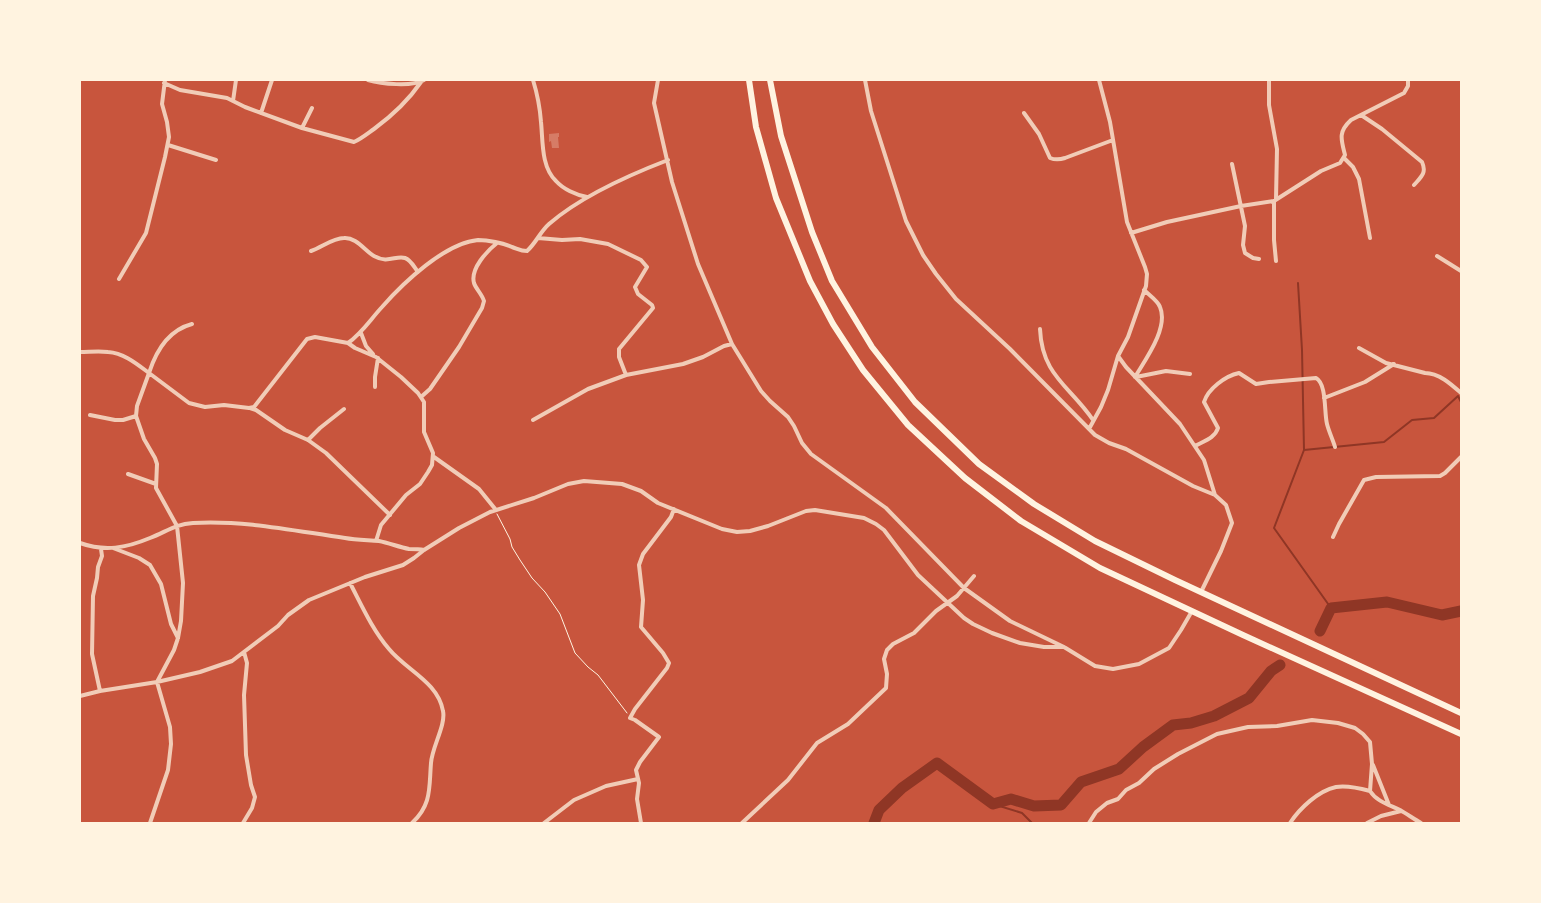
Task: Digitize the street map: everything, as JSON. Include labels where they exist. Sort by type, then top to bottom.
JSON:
[{"type":"highway","points":[[749,80],[756,127],[776,198],[810,281],[833,324],[863,370],[908,425],[965,478],[1021,521],[1100,568],[1461,734]]},
{"type":"highway","points":[[770,80],[780,136],[812,232],[832,281],[872,347],[915,402],[979,464],[1034,504],[1095,541],[1461,713]]},
{"type":"street","points":[[233,101],[236,80]]},
{"type":"street","points":[[261,113],[272,80]]},
{"type":"street","points":[[368,80],[379,83],[422,81]]},
{"type":"street","points":[[533,80],[537,96],[546,164],[559,184],[587,197]]},
{"type":"street","points":[[658,80],[654,103],[672,182],[698,264],[732,344],[762,391],[788,417],[802,443],[812,454],[886,508],[964,588],[1010,621],[1095,666],[1113,669],[1139,664],[1169,648],[1182,630],[1192,611]]},
{"type":"street","points":[[865,80],[871,111],[906,220],[923,255],[956,299],[1010,349],[1101,439],[1214,495],[1226,505],[1232,523],[1201,592]]},
{"type":"street","points":[[1089,429],[1108,390],[1118,356],[1128,337],[1147,281],[1146,267],[1131,233],[1099,80]]},
{"type":"street","points":[[1268,80],[1269,105],[1277,149],[1274,240],[1276,261]]},
{"type":"street","points":[[1131,233],[1167,222],[1275,200],[1322,171],[1340,163],[1344,158],[1341,140],[1345,125],[1351,120],[1404,94],[1408,86],[1408,80]]},
{"type":"street","points":[[119,279],[146,233],[168,145],[169,133],[162,98],[165,82],[180,90],[227,98],[302,128],[349,142],[357,141],[391,117],[412,95],[422,81]]},
{"type":"street","points":[[302,128],[312,108]]},
{"type":"street","points":[[1024,113],[1039,134],[1050,158],[1053,159],[1059,160],[1113,140]]},
{"type":"street","points":[[1361,115],[1382,129],[1422,162],[1424,173],[1414,185]]},
{"type":"street","points":[[168,145],[216,160]]},
{"type":"street","points":[[1344,158],[1354,167],[1359,179],[1370,238]]},
{"type":"street","points":[[348,343],[361,333],[395,291],[445,252],[460,244],[480,240],[527,251],[550,222],[587,197],[646,168],[668,160]]},
{"type":"street","points":[[1232,164],[1245,226],[1243,245],[1245,253],[1253,258],[1260,259]]},
{"type":"street","points":[[311,251],[331,241],[345,238],[353,240],[375,257],[394,260],[402,257],[418,272]]},
{"type":"street","points":[[538,238],[580,239],[598,242],[619,249],[646,264],[646,271],[634,287],[638,294],[652,305],[653,308],[619,349],[619,358],[626,376]]},
{"type":"street","points":[[421,397],[430,389],[459,347],[482,308],[484,301],[474,285],[474,273],[483,256],[498,243]]},
{"type":"street","points":[[1437,256],[1461,271]]},
{"type":"street","points":[[1135,377],[1152,349],[1162,320],[1160,306],[1144,290]]},
{"type":"street","points":[[150,823],[168,770],[172,744],[170,727],[157,682],[174,650],[178,638],[183,583],[177,526],[156,488],[155,458],[144,439],[136,416],[137,406],[154,360],[167,339],[181,328],[192,324]]},
{"type":"street","points":[[1040,329],[1043,354],[1049,368],[1084,407],[1093,420]]},
{"type":"street","points":[[361,333],[366,346],[409,383],[421,397],[424,408],[424,432],[434,457],[432,465],[420,484],[406,495],[380,528],[376,541]]},
{"type":"street","points":[[249,408],[254,407],[307,339],[315,337],[348,343],[377,357]]},
{"type":"street","points":[[533,420],[588,389],[626,376],[683,364],[732,344]]},
{"type":"street","points":[[1359,348],[1386,362],[1431,373],[1443,379],[1461,393]]},
{"type":"street","points":[[80,352],[108,352],[128,358],[189,403],[204,407],[233,405],[256,410],[285,430],[308,440],[326,453],[390,515]]},
{"type":"street","points":[[1118,356],[1135,377],[1180,424],[1204,460],[1214,495]]},
{"type":"street","points":[[376,387],[374,377],[377,357]]},
{"type":"street","points":[[1324,398],[1365,382],[1394,364]]},
{"type":"street","points":[[1135,377],[1166,371],[1190,374]]},
{"type":"street","points":[[1195,446],[1211,438],[1216,434],[1218,428],[1204,402],[1209,392],[1232,374],[1239,373],[1256,384],[1316,378],[1321,382],[1327,425],[1336,447]]},
{"type":"street","points":[[308,440],[344,409]]},
{"type":"street","points":[[90,415],[115,420],[136,416]]},
{"type":"street","points":[[1334,537],[1339,524],[1364,480],[1376,477],[1440,476],[1461,456]]},
{"type":"street","points":[[434,457],[479,489],[496,510]]},
{"type":"street","points":[[128,474],[156,484]]},
{"type":"street","points":[[80,696],[157,682],[200,672],[232,661],[278,626],[288,615],[313,598],[403,565],[459,528],[496,510],[534,498],[568,484],[590,481],[622,484],[641,491],[658,503],[722,529],[737,532],[768,526],[806,511],[816,510],[864,518],[884,530],[912,569],[964,618],[992,633],[1028,645],[1064,648]]},
{"type":"street","points":[[641,823],[637,799],[637,767],[659,737],[630,718],[634,709],[669,666],[664,653],[642,627],[642,592],[639,565],[643,554],[671,517],[674,509]]},
{"type":"street","points":[[80,543],[101,549],[113,548],[151,538],[167,529],[195,523],[234,524],[297,530],[376,541],[407,549],[424,550]]},
{"type":"street","points":[[113,548],[139,558],[150,565],[161,584],[171,624],[178,638]]},
{"type":"street","points":[[100,691],[92,654],[93,593],[102,556],[101,549]]},
{"type":"street","points":[[742,823],[788,780],[816,743],[848,724],[887,687],[884,659],[886,650],[914,633],[936,611],[957,596],[974,576]]},
{"type":"street","points":[[350,583],[372,626],[397,658],[432,688],[444,711],[442,726],[435,744],[431,763],[429,798],[412,823]]},
{"type":"street","points":[[243,823],[252,808],[255,797],[246,755],[244,718],[247,663],[244,652]]},
{"type":"street","points":[[1089,823],[1096,812],[1107,803],[1118,799],[1126,790],[1139,783],[1154,769],[1217,734],[1238,728],[1277,726],[1312,720],[1338,723],[1355,728],[1370,742],[1372,764],[1370,791]]},
{"type":"street","points":[[1372,764],[1389,805]]},
{"type":"street","points":[[544,823],[574,800],[606,786],[638,779]]},
{"type":"street","points":[[1290,823],[1312,799],[1334,787],[1357,787],[1370,791],[1375,798],[1421,823]]},
{"type":"street","points":[[1367,823],[1381,816],[1401,811]]},
{"type":"path","points":[[496,510],[512,547],[520,560],[560,614],[575,653],[598,675],[630,718]]},
{"type":"building","points":[[559,133],[559,148],[552,148],[551,141],[549,142],[549,134]]},
{"type":"waterway","points":[[1298,283],[1302,350],[1304,450],[1274,528],[1331,608]]},
{"type":"waterway","points":[[1304,450],[1384,442],[1412,420],[1434,418],[1458,396],[1461,402]]},
{"type":"waterway","points":[[1320,631],[1331,608],[1387,602],[1442,615],[1461,611]]},
{"type":"waterway","points":[[874,823],[879,810],[902,788],[937,763],[993,804],[1011,799],[1034,806],[1061,805],[1081,782],[1119,769],[1143,747],[1173,725],[1191,723],[1214,716],[1249,698],[1271,671],[1280,665]]},
{"type":"waterway","points":[[993,804],[1022,813],[1032,823]]}]
